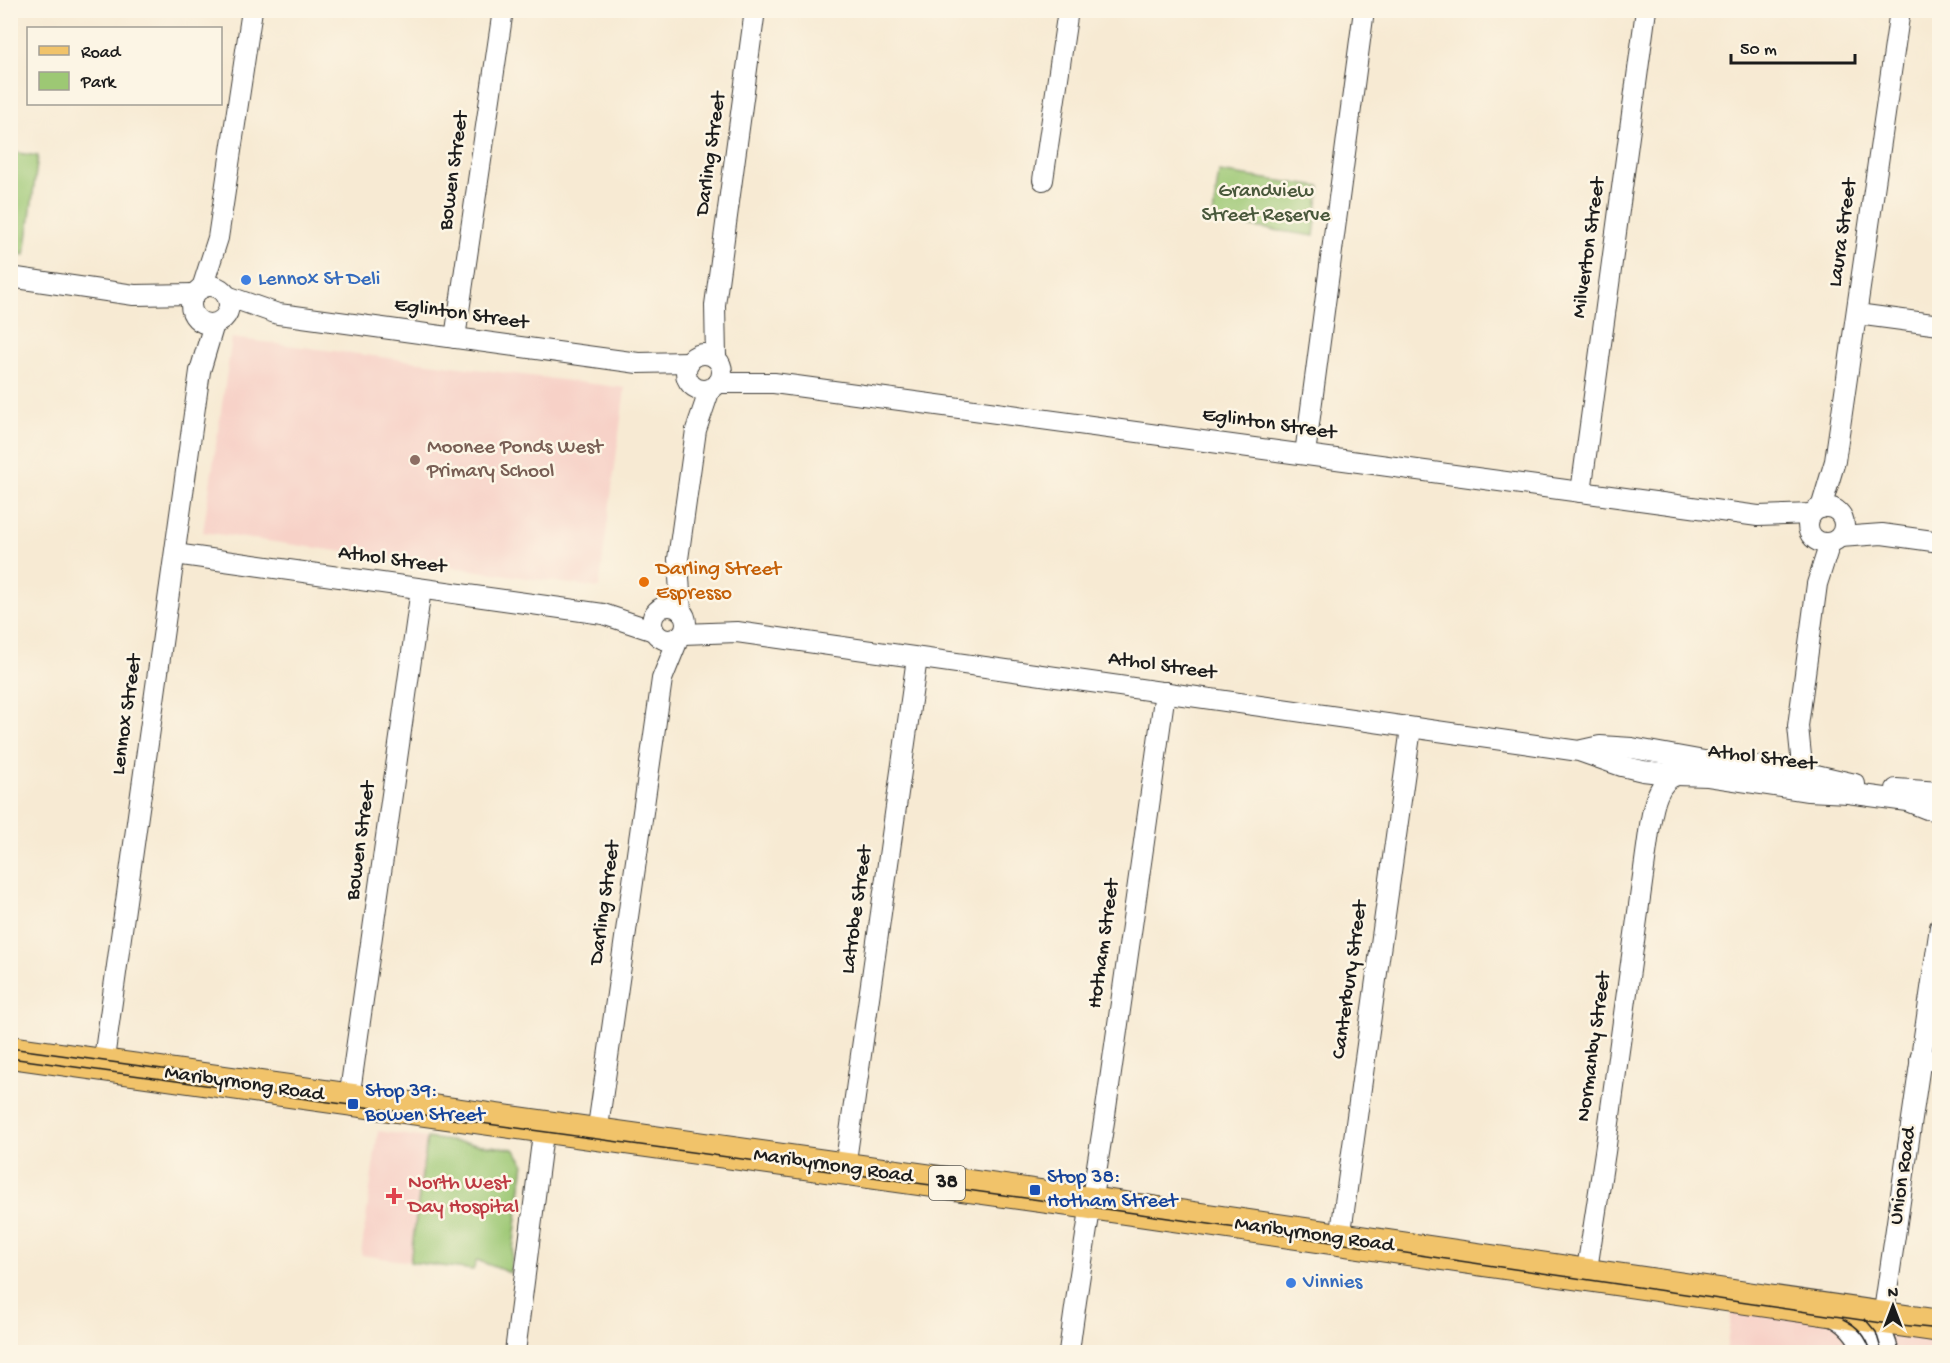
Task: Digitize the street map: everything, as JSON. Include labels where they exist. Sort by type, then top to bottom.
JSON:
[{"type":"main road","name":"Maribyrnong Road","points":[[10,1052],[845,1168],[1838,1312],[1893,1339]]},
{"type":"street","name":"Lennox Street","points":[[103,1066],[200,371],[204,310],[218,238],[252,10]]},
{"type":"street","name":"Bowen Street","points":[[455,338],[503,10]]},
{"type":"street","name":"Darling Street","points":[[597,1134],[662,679],[674,619],[678,559],[756,10]]},
{"type":"street","points":[[1043,180],[1068,10]]},
{"type":"street","points":[[1305,454],[1364,10]]},
{"type":"street","name":"Milverton Street","points":[[1581,492],[1646,10]]},
{"type":"street","name":"Laura Street","points":[[1805,770],[1799,748],[1798,726],[1900,10]]},
{"type":"street","name":"Lennox Street","points":[[204,310],[228,308],[224,293],[218,238]]},
{"type":"street","name":"Eglinton Street","points":[[10,277],[134,295],[204,310],[278,314],[1940,542]]},
{"type":"street","name":"Eglinton Street","points":[[204,310],[212,286],[278,314]]},
{"type":"street","points":[[1857,314],[1940,325]]},
{"type":"street","name":"Athol Street","points":[[175,555],[603,614],[674,619],[737,632],[1579,751],[1638,772],[1670,777],[1708,776],[1780,787],[1907,801],[1938,802]]},
{"type":"street","name":"Bowen Street","points":[[350,1099],[421,589]]},
{"type":"street","name":"Athol Street","points":[[603,614],[655,632]]},
{"type":"street","name":"Darling Street","points":[[662,679],[652,620],[674,619]]},
{"type":"street","name":"Latrobe Street","points":[[845,1168],[917,658]]},
{"type":"street","name":"Hotham Street","points":[[1069,1353],[1165,692]]},
{"type":"street","name":"Laura Street","points":[[1763,768],[1778,763],[1787,755],[1798,726]]},
{"type":"street","name":"Canterbury Street","points":[[1340,1239],[1411,728]]},
{"type":"street","name":"Athol Street","points":[[1579,751],[1600,746],[1640,749],[1721,764],[1805,770],[1851,783],[1909,791],[1938,802]]},
{"type":"street","name":"Normanby Street","points":[[1586,1276],[1652,806],[1647,784],[1638,772],[1640,749]]},
{"type":"street","points":[[1664,753],[1670,777]]},
{"type":"street","points":[[1780,787],[1805,770]]},
{"type":"street","name":"Normanby Street","points":[[1650,825],[1657,797],[1670,777]]},
{"type":"street","name":"Union Road","points":[[1893,1339],[1930,1060],[1940,927]]},
{"type":"street","points":[[515,1353],[544,1126]]},
{"type":"street","points":[[1838,1312],[1838,1316],[1851,1326],[1860,1338],[1866,1353]]},
{"type":"shaded area","name":"Moonee Ponds West Primary School","points":[[232,338],[625,388],[599,588],[203,532]]},
{"type":"shaded area","name":"North West Day Hospital","points":[[378,1131],[427,1138],[410,1262],[361,1255]]},
{"type":"shaded area","points":[[1732,1308],[1939,1335],[1939,1352],[1726,1352]]},
{"type":"green space","points":[[11,152],[38,156],[25,255],[11,253]]},
{"type":"green space","name":"Grandview Street Reserve","points":[[1219,172],[1320,187],[1314,236],[1212,221]]},
{"type":"green space","points":[[427,1138],[514,1149],[524,1163],[510,1273],[477,1260],[473,1270],[410,1262]]},
{"type":"tram line","points":[[10,1048],[242,1080]]},
{"type":"tram line","points":[[10,1058],[1134,1213],[1882,1323],[1940,1329]]},
{"type":"tram line","points":[[1843,1319],[1861,1332],[1871,1352]]},
{"type":"tram line","points":[[1865,1319],[1876,1332],[1882,1352]]},
{"type":"place","name":"Lennox St Deli","points":[[246,280]]},
{"type":"place","name":"Moonee Ponds West Primary School","points":[[415,460]]},
{"type":"place","name":"Darling Street Espresso","points":[[644,582]]},
{"type":"place","name":"Stop 39: Bowen Street","points":[[353,1104]]},
{"type":"place","name":"Stop 38: Hotham Street","points":[[1035,1190]]},
{"type":"place","name":"North West Day Hospital","points":[[394,1196]]},
{"type":"place","name":"Vinnies","points":[[1291,1283]]}]
